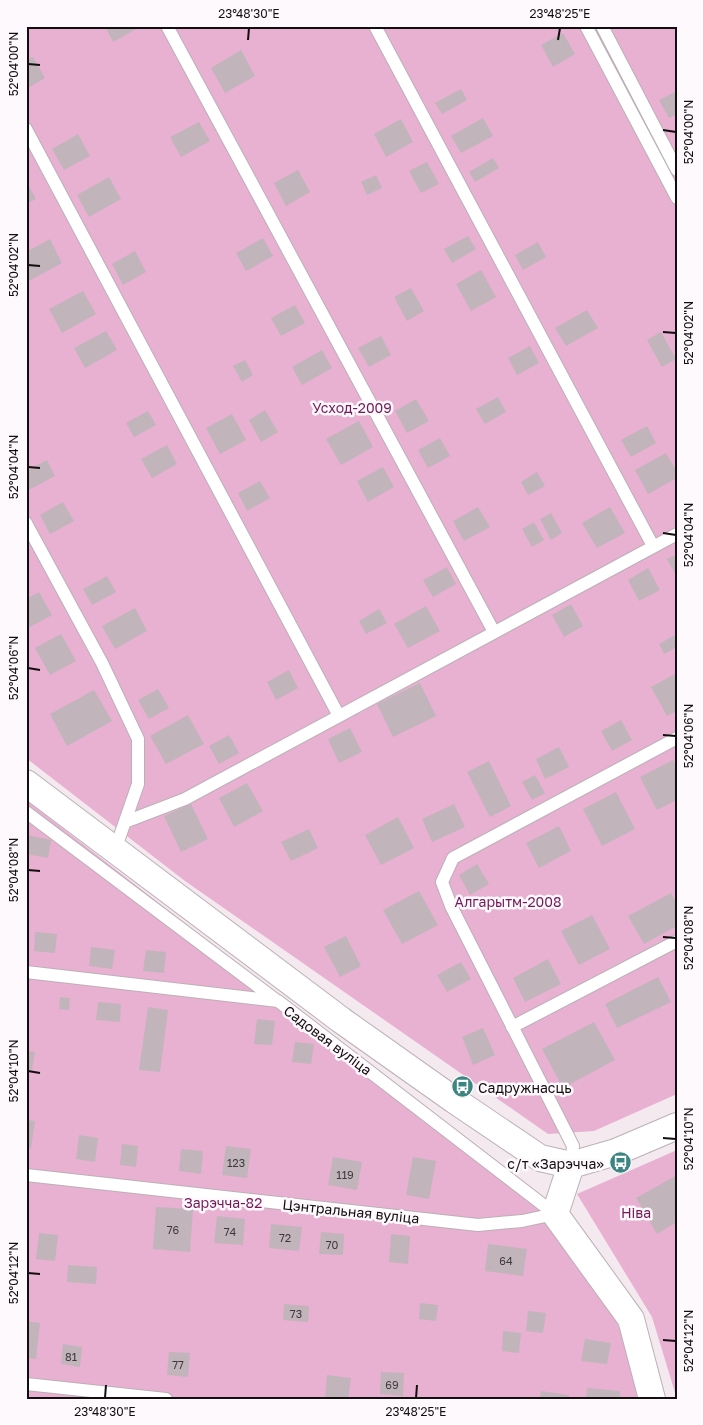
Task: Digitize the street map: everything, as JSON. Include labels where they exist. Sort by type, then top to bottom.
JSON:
[{"type":"street","points":[[26,783],[341,1020],[540,1158],[571,1165],[616,1152],[677,1126]]},
{"type":"street","points":[[571,1165],[555,1214],[631,1319],[652,1399]]},
{"type":"lane","points":[[167,26],[494,632]]},
{"type":"lane","points":[[375,26],[653,546]]},
{"type":"lane","points":[[586,26],[677,198]]},
{"type":"lane","points":[[602,26],[677,170]]},
{"type":"lane","points":[[26,129],[339,716]]},
{"type":"lane","points":[[26,523],[102,663],[138,739],[138,784],[115,850]]},
{"type":"lane","points":[[125,822],[186,799],[677,534]]},
{"type":"lane","points":[[571,1165],[573,1146],[450,906],[442,882],[453,858],[677,738]]},
{"type":"lane","points":[[26,812],[278,1001]]},
{"type":"lane","points":[[512,1028],[677,941]]},
{"type":"lane","name":"Садовая вуліца","points":[[26,972],[278,1001],[555,1214]]},
{"type":"lane","name":"Цэнтральная вуліца","points":[[26,1175],[478,1225],[522,1222],[555,1214]]},
{"type":"lane","points":[[26,1384],[166,1399]]},
{"type":"green space","name":"Усход-2009","points":[[26,26],[677,26],[677,1094],[594,1131],[548,1134],[185,881],[26,758]]},
{"type":"green space","name":"Зарэчча-82","points":[[26,800],[520,1183],[585,1268],[626,1339],[638,1399],[26,1399]]},
{"type":"green space","name":"Ніва","points":[[677,1150],[677,1399],[652,1317],[577,1194]]},
{"type":"building","points":[[105,26],[141,26],[113,42]]},
{"type":"building","points":[[563,33],[575,54],[553,67],[541,45]]},
{"type":"building","points":[[241,50],[255,76],[225,93],[211,68]]},
{"type":"building","points":[[33,57],[45,78],[26,89],[26,60]]},
{"type":"building","points":[[461,89],[467,100],[442,114],[435,103]]},
{"type":"building","points":[[677,91],[677,114],[669,118],[659,100]]},
{"type":"building","points":[[483,118],[493,136],[461,153],[451,136]]},
{"type":"building","points":[[401,119],[413,142],[386,157],[374,134]]},
{"type":"building","points":[[199,122],[210,141],[181,157],[170,137]]},
{"type":"building","points":[[78,134],[90,156],[64,170],[52,149]]},
{"type":"building","points":[[493,158],[499,168],[475,182],[469,172]]},
{"type":"building","points":[[427,162],[439,184],[421,193],[409,171]]},
{"type":"building","points":[[298,170],[310,192],[286,206],[274,183]]},
{"type":"building","points":[[376,175],[382,188],[367,195],[361,182]]},
{"type":"building","points":[[109,177],[121,199],[89,217],[77,195]]},
{"type":"building","points":[[26,181],[36,199],[26,204]]},
{"type":"building","points":[[468,236],[476,249],[452,263],[444,249]]},
{"type":"building","points":[[263,238],[273,256],[246,271],[236,253]]},
{"type":"building","points":[[50,239],[62,263],[27,282],[26,252]]},
{"type":"building","points":[[538,242],[546,257],[523,270],[515,255]]},
{"type":"building","points":[[135,251],[146,272],[123,285],[112,264]]},
{"type":"building","points":[[481,270],[496,297],[471,311],[456,284]]},
{"type":"building","points":[[411,288],[424,311],[407,321],[394,297]]},
{"type":"building","points":[[83,291],[96,314],[62,333],[49,309]]},
{"type":"building","points":[[295,305],[305,323],[281,336],[271,318]]},
{"type":"building","points":[[587,310],[598,328],[566,346],[555,328]]},
{"type":"building","points":[[106,331],[117,350],[85,368],[74,348]]},
{"type":"building","points":[[661,332],[676,359],[662,367],[647,340]]},
{"type":"building","points":[[381,336],[391,355],[369,367],[358,348]]},
{"type":"building","points":[[530,346],[539,363],[517,375],[508,358]]},
{"type":"building","points":[[322,350],[332,368],[302,385],[292,367]]},
{"type":"building","points":[[245,360],[253,375],[242,382],[233,366]]},
{"type":"building","points":[[498,397],[506,412],[485,424],[476,409]]},
{"type":"building","points":[[416,399],[429,421],[407,433],[395,411]]},
{"type":"building","points":[[265,410],[278,432],[261,442],[249,420]]},
{"type":"building","points":[[148,411],[156,425],[134,437],[126,423]]},
{"type":"building","points":[[232,414],[246,440],[220,454],[206,428]]},
{"type":"building","points":[[359,421],[373,447],[341,465],[326,439]]},
{"type":"building","points":[[647,426],[656,443],[631,457],[621,440]]},
{"type":"building","points":[[440,438],[450,456],[428,468],[418,450]]},
{"type":"building","points":[[167,445],[177,464],[152,478],[141,459]]},
{"type":"building","points":[[666,453],[677,472],[677,478],[648,494],[635,470]]},
{"type":"building","points":[[47,460],[55,476],[27,491],[26,471]]},
{"type":"building","points":[[383,467],[394,487],[368,502],[357,481]]},
{"type":"building","points":[[537,472],[545,486],[528,495],[521,482]]},
{"type":"building","points":[[260,481],[270,498],[247,511],[238,493]]},
{"type":"building","points":[[63,502],[74,521],[50,534],[40,515]]},
{"type":"building","points":[[478,507],[490,527],[464,541],[453,521]]},
{"type":"building","points":[[610,507],[625,533],[597,548],[582,523]]},
{"type":"building","points":[[551,513],[562,533],[551,540],[540,519]]},
{"type":"building","points":[[534,522],[544,540],[532,547],[522,529]]},
{"type":"building","points":[[677,554],[677,577],[667,559]]},
{"type":"building","points":[[447,567],[456,584],[433,597],[423,580]]},
{"type":"building","points":[[648,568],[660,590],[639,601],[628,580]]},
{"type":"building","points":[[107,576],[116,592],[92,605],[83,589]]},
{"type":"building","points":[[39,592],[52,615],[26,629],[26,599]]},
{"type":"building","points":[[571,604],[583,626],[564,637],[552,615]]},
{"type":"building","points":[[426,606],[440,631],[408,648],[394,624]]},
{"type":"building","points":[[135,608],[147,631],[115,649],[102,626]]},
{"type":"building","points":[[379,609],[387,623],[366,634],[359,621]]},
{"type":"building","points":[[61,634],[76,661],[50,675],[35,648]]},
{"type":"building","points":[[677,634],[677,647],[664,654],[659,644]]},
{"type":"building","points":[[289,670],[298,688],[276,700],[267,682]]},
{"type":"building","points":[[677,673],[677,711],[667,716],[651,687]]},
{"type":"building","points":[[420,683],[436,716],[393,737],[377,704]]},
{"type":"building","points":[[158,689],[169,708],[149,719],[138,700]]},
{"type":"building","points":[[94,690],[112,721],[67,746],[50,714]]},
{"type":"building","points":[[188,715],[204,744],[166,764],[150,736]]},
{"type":"building","points":[[621,720],[632,740],[612,751],[601,731]]},
{"type":"building","points":[[350,728],[362,752],[339,763],[328,739]]},
{"type":"building","points":[[229,735],[239,753],[219,764],[209,746]]},
{"type":"building","points":[[559,747],[569,767],[545,779],[536,759]]},
{"type":"building","points":[[673,760],[677,766],[677,800],[657,810],[640,777]]},
{"type":"building","points":[[489,761],[511,806],[490,817],[467,772]]},
{"type":"building","points":[[535,775],[545,793],[532,800],[522,782]]},
{"type":"building","points":[[247,783],[263,811],[234,827],[219,798]]},
{"type":"building","points":[[616,792],[635,829],[602,846],[583,809]]},
{"type":"building","points":[[191,804],[208,839],[181,852],[164,816]]},
{"type":"building","points":[[454,804],[465,827],[432,842],[422,819]]},
{"type":"building","points":[[398,817],[414,848],[381,865],[365,835]]},
{"type":"building","points":[[559,826],[571,851],[539,868],[526,843]]},
{"type":"building","points":[[309,829],[318,848],[291,861],[281,842]]},
{"type":"building","points":[[28,835],[51,840],[48,858],[26,854]]},
{"type":"building","points":[[477,864],[489,884],[470,895],[459,875]]},
{"type":"building","points":[[419,891],[438,925],[402,944],[383,910]]},
{"type":"building","points":[[671,893],[677,904],[677,926],[644,944],[628,916]]},
{"type":"building","points":[[592,915],[610,949],[579,965],[561,931]]},
{"type":"building","points":[[35,932],[57,934],[55,953],[34,951]]},
{"type":"building","points":[[346,936],[361,966],[340,977],[324,947]]},
{"type":"building","points":[[91,947],[115,950],[112,969],[89,966]]},
{"type":"building","points":[[146,950],[166,952],[164,973],[143,971]]},
{"type":"building","points":[[548,959],[561,984],[525,1002],[513,978]]},
{"type":"building","points":[[461,962],[471,979],[447,992],[437,975]]},
{"type":"building","points":[[658,977],[671,1002],[617,1028],[605,1004]]},
{"type":"building","points":[[60,997],[70,998],[69,1010],[59,1009]]},
{"type":"building","points":[[98,1002],[121,1004],[120,1022],[96,1020]]},
{"type":"building","points":[[148,1007],[168,1010],[160,1072],[139,1070]]},
{"type":"building","points":[[257,1019],[275,1021],[272,1045],[254,1044]]},
{"type":"building","points":[[594,1022],[615,1060],[563,1088],[542,1049]]},
{"type":"building","points":[[483,1028],[495,1055],[473,1065],[462,1037]]},
{"type":"building","points":[[295,1042],[314,1044],[311,1064],[292,1062]]},
{"type":"building","points":[[26,1051],[35,1052],[32,1070],[26,1069]]},
{"type":"building","points":[[26,1120],[35,1121],[31,1148],[26,1147]]},
{"type":"building","points":[[79,1135],[98,1138],[95,1162],[76,1159]]},
{"type":"building","points":[[122,1144],[138,1146],[136,1167],[120,1165]]},
{"type":"building","points":[[226,1146],[251,1149],[247,1178],[222,1175]]},
{"type":"building","points":[[181,1149],[203,1151],[201,1174],[179,1171]]},
{"type":"building","points":[[333,1157],[362,1162],[357,1190],[328,1185]]},
{"type":"building","points":[[413,1157],[436,1161],[429,1199],[406,1195]]},
{"type":"building","points":[[677,1175],[677,1222],[657,1234],[636,1198]]},
{"type":"building","points":[[156,1207],[193,1209],[190,1252],[153,1249]]},
{"type":"building","points":[[217,1216],[245,1219],[243,1245],[214,1243]]},
{"type":"building","points":[[271,1224],[302,1227],[299,1251],[269,1248]]},
{"type":"building","points":[[321,1232],[344,1234],[343,1255],[319,1254]]},
{"type":"building","points":[[39,1233],[58,1235],[55,1261],[36,1259]]},
{"type":"building","points":[[391,1234],[410,1236],[408,1264],[389,1262]]},
{"type":"building","points":[[488,1244],[527,1249],[523,1276],[485,1271]]},
{"type":"building","points":[[68,1265],[97,1267],[96,1284],[67,1282]]},
{"type":"building","points":[[420,1303],[438,1305],[436,1321],[419,1319]]},
{"type":"building","points":[[284,1304],[309,1306],[308,1322],[283,1320]]},
{"type":"building","points":[[528,1311],[546,1313],[543,1333],[526,1331]]},
{"type":"building","points":[[26,1321],[40,1323],[36,1359],[26,1358]]},
{"type":"building","points":[[503,1331],[521,1333],[519,1353],[502,1351]]},
{"type":"building","points":[[585,1339],[611,1343],[607,1364],[581,1361]]},
{"type":"building","points":[[63,1344],[82,1347],[80,1367],[61,1364]]},
{"type":"building","points":[[169,1352],[190,1353],[188,1377],[167,1375]]},
{"type":"building","points":[[381,1372],[404,1373],[403,1396],[380,1394]]},
{"type":"building","points":[[327,1375],[351,1378],[348,1399],[325,1399]]},
{"type":"building","points":[[587,1388],[620,1391],[620,1399],[586,1399]]},
{"type":"building","points":[[541,1391],[569,1395],[569,1399],[540,1399]]},
{"type":"place","name":"Садружнасць","points":[[462,1087]]},
{"type":"place","name":"с/т «Зарэчча»","points":[[620,1163]]},
{"type":"park label","name":"Алгарытм-2008","points":[[508,901]]}]
